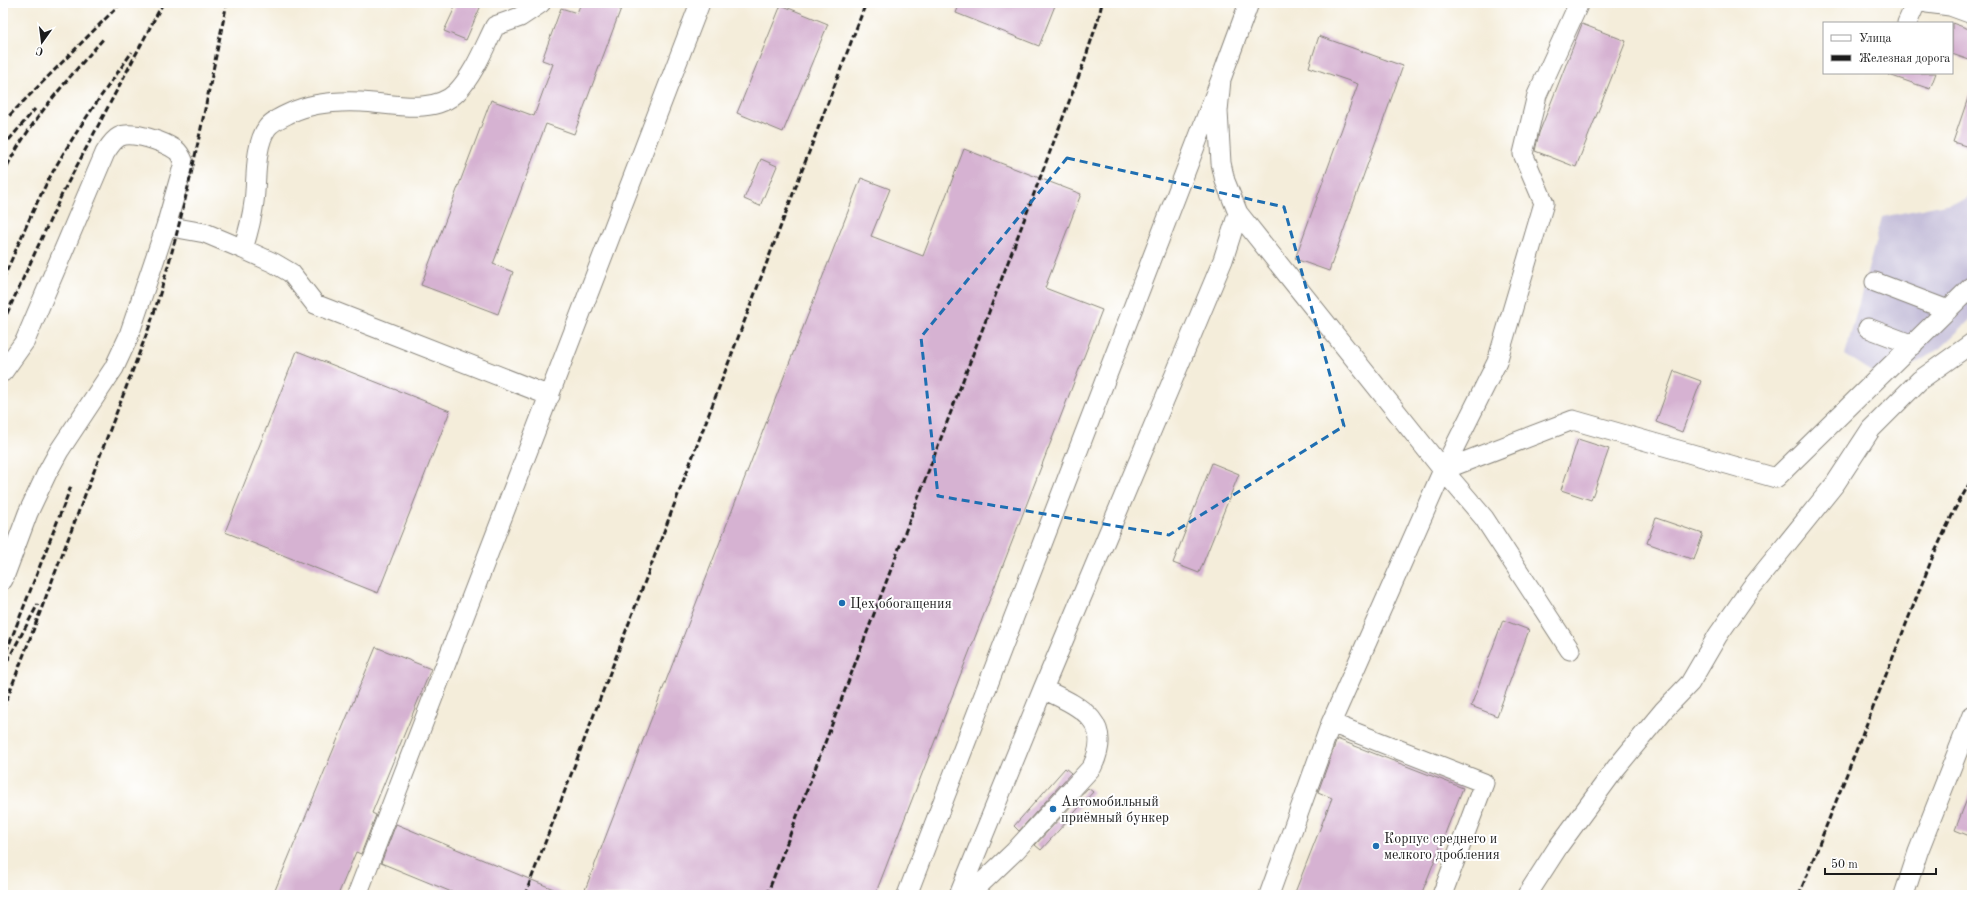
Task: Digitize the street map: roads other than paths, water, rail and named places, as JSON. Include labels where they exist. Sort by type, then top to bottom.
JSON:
[{"type":"lane","points":[[243,249],[253,207],[257,162],[261,143],[267,128],[284,116],[315,105],[360,102],[417,106],[433,105],[457,92],[470,74],[495,26],[520,18],[541,3]]},
{"type":"lane","points":[[357,895],[700,3]]},
{"type":"lane","points":[[907,895],[1249,3]]},
{"type":"lane","points":[[1269,895],[1331,723],[1443,470],[1497,362],[1544,203],[1523,154],[1536,95],[1579,3]]},
{"type":"lane","points":[[1908,22],[1916,3]]},
{"type":"lane","points":[[1927,3],[1950,6],[1972,14]]},
{"type":"lane","points":[[1221,79],[1218,111],[1221,163],[1227,186],[1238,213],[1443,470],[1484,518],[1570,650]]},
{"type":"lane","points":[[3,372],[25,341],[105,153],[112,143],[119,137],[133,134],[176,150],[182,157],[184,163],[166,226],[128,338],[114,368],[59,451],[47,473],[28,513],[3,580]]},
{"type":"lane","points":[[959,895],[1043,689],[1223,260],[1238,213]]},
{"type":"lane","points":[[166,226],[205,233],[274,262],[291,273],[315,304],[550,396]]},
{"type":"lane","points":[[1443,470],[1573,420],[1776,478],[1969,290],[1972,271]]},
{"type":"lane","points":[[1875,282],[1948,310]]},
{"type":"lane","points":[[1868,328],[1913,344]]},
{"type":"lane","points":[[1527,895],[1558,847],[1616,768],[1664,710],[1690,683],[1734,611],[1835,484],[1871,429],[1920,380],[1972,343]]},
{"type":"lane","points":[[969,895],[1015,851],[1092,767],[1096,759],[1098,736],[1096,724],[1078,706],[1043,689]]},
{"type":"lane","points":[[1904,895],[1918,852],[1972,715]]},
{"type":"lane","points":[[1331,723],[1484,783],[1442,895]]},
{"type":"railway","points":[[3,122],[121,3]]},
{"type":"railway","points":[[3,322],[63,192],[163,3]]},
{"type":"railway","points":[[3,709],[150,325],[174,246],[184,205],[227,3]]},
{"type":"railway","points":[[525,895],[866,3]]},
{"type":"railway","points":[[767,895],[1083,65],[1102,3]]},
{"type":"railway","points":[[3,174],[13,155],[36,120],[62,86],[104,38]]},
{"type":"railway","points":[[3,279],[36,204],[51,175],[85,119],[132,52]]},
{"type":"railway","points":[[3,147],[35,109]]},
{"type":"railway","points":[[1799,895],[1933,556],[1955,509],[1972,479]]},
{"type":"railway","points":[[3,660],[72,484]]},
{"type":"railway","points":[[3,669],[38,604]]},
{"type":"place","name":"Цех обогащения","points":[[842,603]]},
{"type":"place","name":"Автомобильный приёмный бункер","points":[[1053,809]]},
{"type":"place","name":"Корпус среднего и мелкого дробления","points":[[1376,846]]}]
